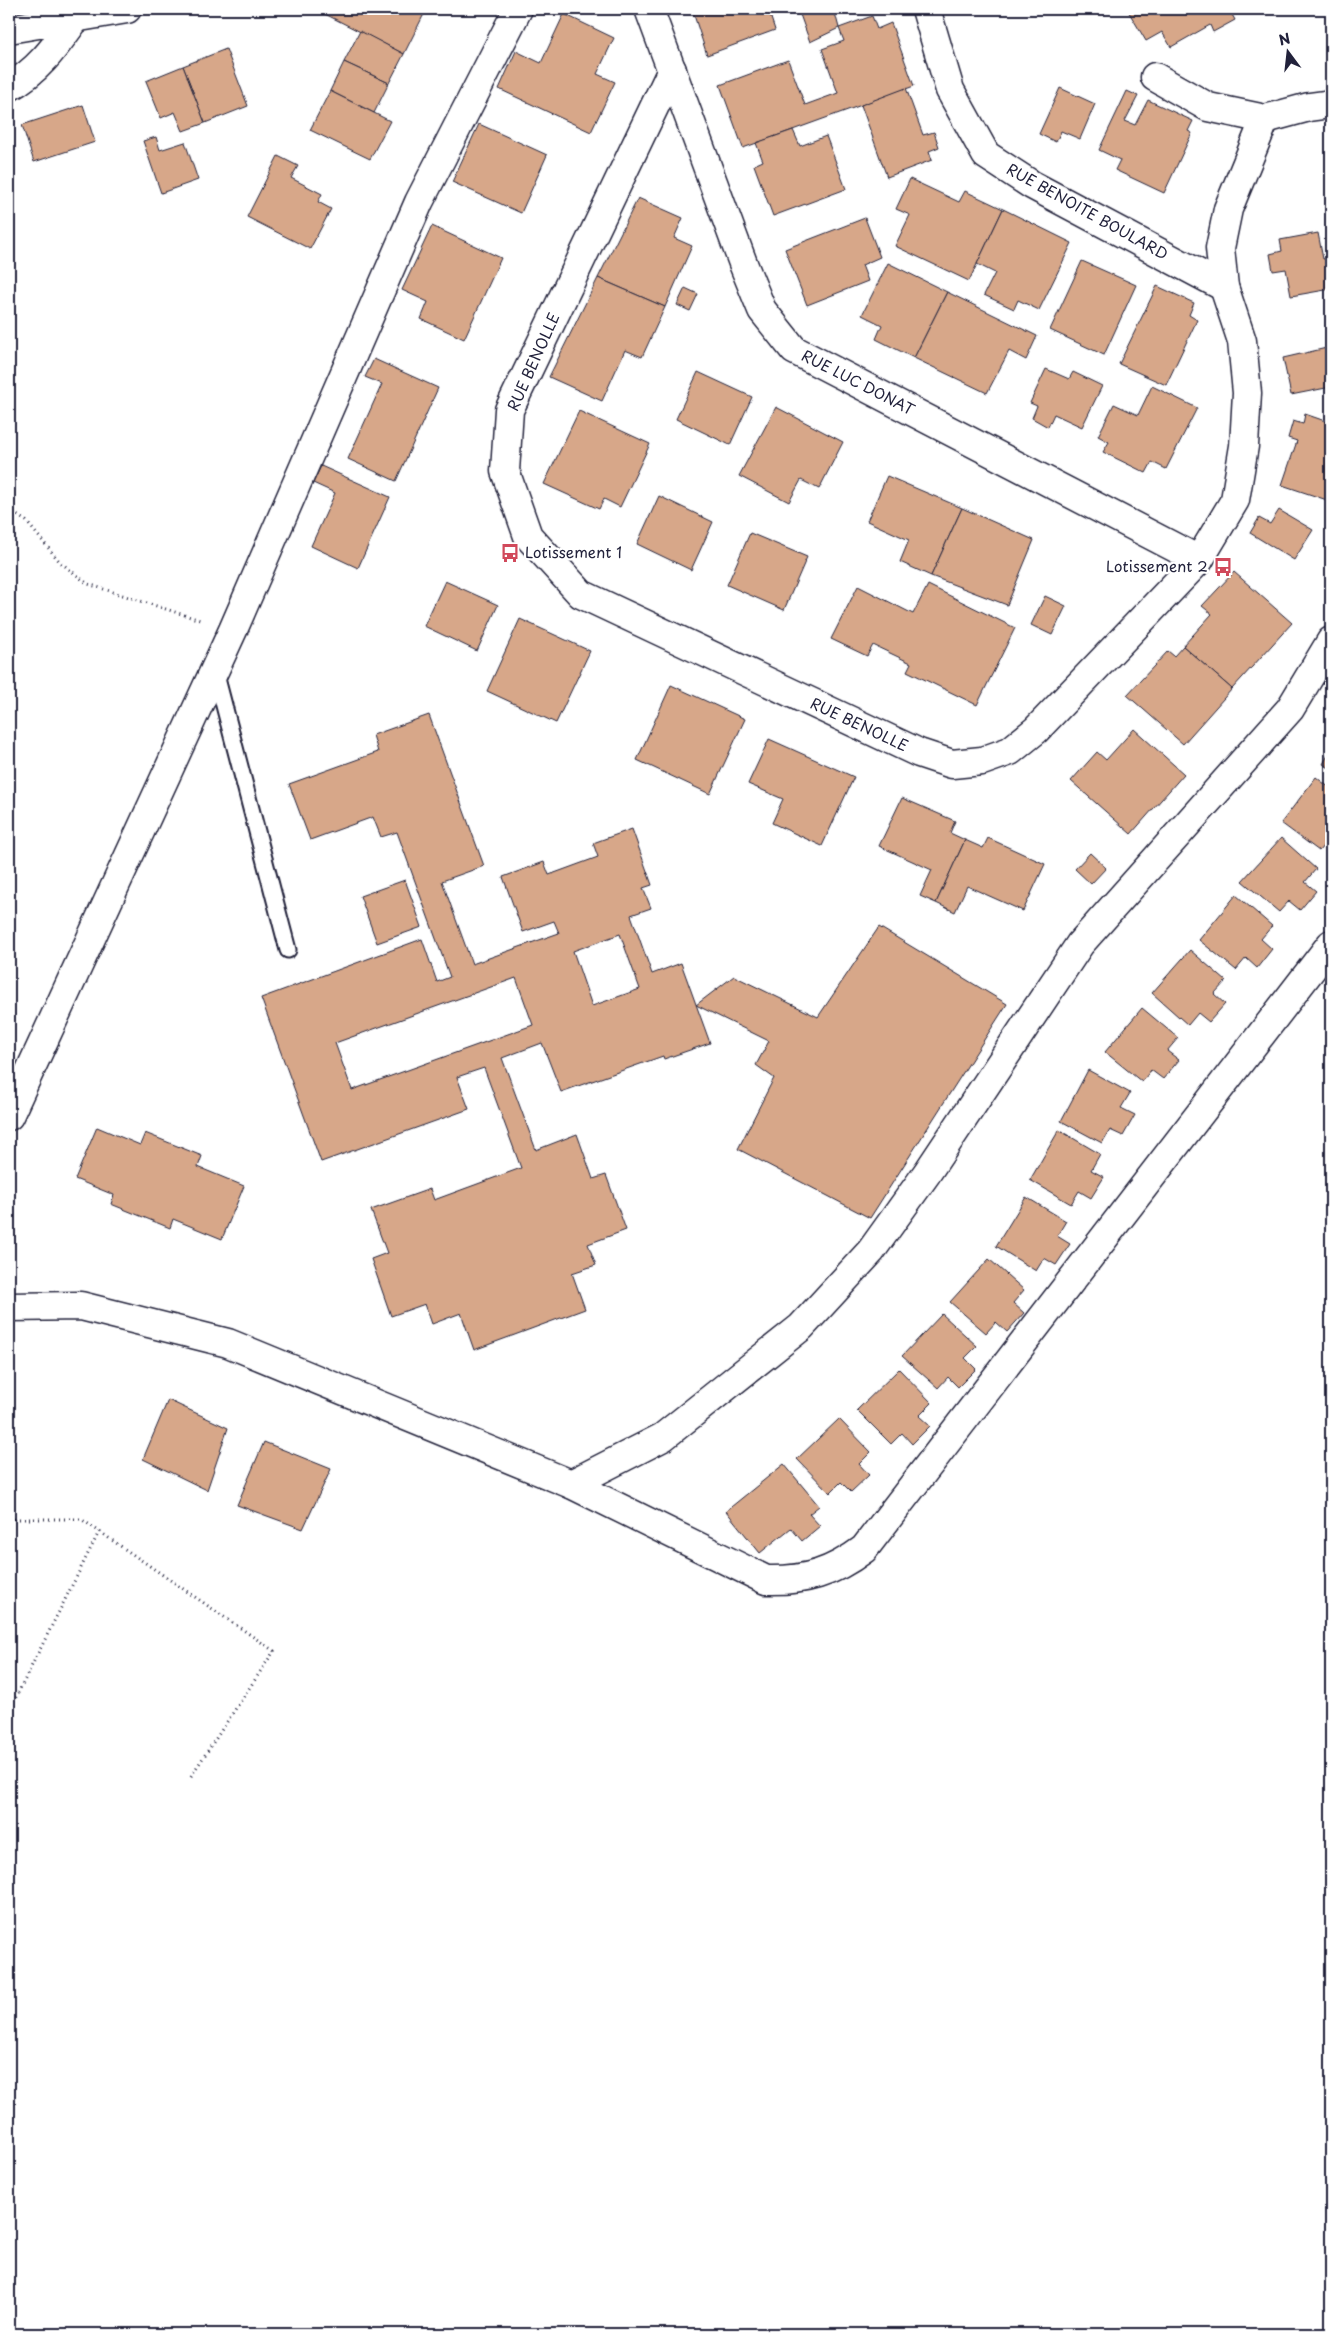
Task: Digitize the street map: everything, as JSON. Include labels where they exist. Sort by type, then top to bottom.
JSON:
[{"type":"street","points":[[9,29],[127,9]]},
{"type":"street","points":[[9,1116],[215,671],[420,202],[518,9]]},
{"type":"street","name":"RUE LUC DONAT","points":[[649,9],[762,310],[794,350],[1200,560]]},
{"type":"street","name":"RUE BENOITE BOULARD","points":[[926,9],[950,90],[986,155],[1032,185],[1224,287]]},
{"type":"street","points":[[9,87],[47,58],[76,18]]},
{"type":"street","name":"RUE BENOLLE","points":[[672,70],[509,410],[505,471],[528,536],[581,594],[919,753],[952,764],[982,761],[1010,751],[1036,730],[1200,560],[1235,500],[1244,446],[1247,393],[1242,342],[1224,287],[1220,248],[1228,209],[1265,119]]},
{"type":"street","points":[[1155,77],[1208,107],[1265,119],[1309,107],[1331,104]]},
{"type":"street","points":[[571,1484],[663,1437],[671,1431],[801,1327],[871,1251],[927,1173],[1080,944],[1290,709],[1331,641]]},
{"type":"street","points":[[9,1307],[81,1306],[228,1343],[571,1484],[766,1580],[793,1580],[843,1565],[864,1549],[1331,944]]},
{"type":"lane","points":[[215,671],[288,950]]},
{"type":"path","points":[[9,510],[26,520],[60,562],[88,584],[233,630]]},
{"type":"path","points":[[9,1519],[81,1519],[274,1650],[189,1779]]},
{"type":"path","points":[[9,1711],[99,1532]]},
{"type":"building","points":[[328,9],[366,9],[371,11],[372,9],[418,9],[425,12],[404,54],[325,14]]},
{"type":"building","points":[[692,9],[768,9],[775,30],[707,55]]},
{"type":"building","points":[[798,9],[834,9],[839,28],[810,42]]},
{"type":"building","points":[[1127,9],[1229,9],[1235,20],[1213,32],[1210,25],[1171,47],[1162,32],[1146,41]]},
{"type":"building","points":[[564,14],[614,38],[597,74],[615,82],[591,132],[499,89],[516,51],[541,63]]},
{"type":"building","points":[[872,16],[877,29],[891,23],[914,86],[743,148],[720,85],[788,60],[805,105],[838,93],[822,49],[844,41],[839,28]]},
{"type":"building","points":[[360,31],[404,54],[389,83],[344,62]]},
{"type":"building","points":[[226,49],[248,106],[205,123],[183,66]]},
{"type":"building","points":[[344,62],[389,83],[374,113],[330,91]]},
{"type":"building","points":[[183,66],[205,123],[183,131],[175,112],[161,118],[146,81]]},
{"type":"building","points":[[906,88],[923,135],[934,132],[939,147],[929,151],[932,160],[887,177],[861,105]]},
{"type":"building","points":[[1060,88],[1095,104],[1080,139],[1061,131],[1056,142],[1039,134]]},
{"type":"building","points":[[330,91],[390,121],[370,159],[310,130]]},
{"type":"building","points":[[1127,91],[1138,96],[1125,121],[1135,125],[1148,100],[1193,121],[1188,131],[1192,133],[1164,193],[1115,170],[1120,160],[1099,150]]},
{"type":"building","points":[[83,105],[95,142],[34,162],[22,125]]},
{"type":"building","points":[[479,124],[547,155],[521,213],[452,182]]},
{"type":"building","points":[[793,130],[800,146],[826,136],[846,189],[773,216],[754,165],[763,161],[756,143]]},
{"type":"building","points":[[156,137],[160,150],[185,142],[198,180],[161,193],[143,141]]},
{"type":"building","points":[[278,156],[298,166],[291,178],[322,194],[318,202],[331,209],[310,249],[247,217]]},
{"type":"building","points":[[910,179],[959,202],[965,191],[1003,209],[969,281],[895,246],[910,215],[896,209]]},
{"type":"building","points":[[638,198],[683,218],[674,238],[692,246],[665,307],[598,278]]},
{"type":"building","points":[[1003,209],[1072,243],[1039,310],[1018,300],[1014,309],[984,295],[995,273],[977,264]]},
{"type":"building","points":[[865,218],[880,257],[862,265],[868,281],[807,305],[785,249]]},
{"type":"building","points":[[432,226],[501,258],[464,339],[421,319],[428,302],[402,290]]},
{"type":"building","points":[[1318,233],[1323,259],[1331,257],[1331,289],[1291,296],[1286,269],[1273,271],[1270,254],[1282,251],[1280,240]]},
{"type":"building","points":[[1082,261],[1136,285],[1104,355],[1050,330]]},
{"type":"building","points":[[888,263],[947,292],[914,358],[876,339],[882,325],[862,315]]},
{"type":"building","points":[[598,278],[665,307],[642,357],[625,350],[602,401],[549,377]]},
{"type":"building","points":[[1157,286],[1194,303],[1189,315],[1197,320],[1166,385],[1119,364]]},
{"type":"building","points":[[685,288],[698,294],[690,311],[677,305]]},
{"type":"building","points":[[947,292],[1037,336],[1026,360],[1009,351],[987,393],[914,358]]},
{"type":"building","points":[[1331,347],[1331,387],[1291,395],[1283,358]]},
{"type":"building","points":[[374,359],[438,388],[396,481],[348,459],[382,384],[365,377]]},
{"type":"building","points":[[1046,369],[1069,379],[1073,372],[1102,386],[1082,427],[1054,414],[1048,427],[1032,418],[1037,406],[1030,403]]},
{"type":"building","points":[[698,372],[752,397],[730,445],[676,419]]},
{"type":"building","points":[[1152,386],[1197,408],[1166,469],[1152,462],[1146,473],[1103,452],[1109,442],[1098,436],[1114,404],[1138,415]]},
{"type":"building","points":[[776,407],[843,442],[819,489],[801,480],[789,502],[739,476]]},
{"type":"building","points":[[579,411],[650,444],[620,507],[604,499],[599,509],[544,484]]},
{"type":"building","points":[[1305,414],[1331,423],[1331,489],[1327,500],[1282,485],[1297,441],[1288,438],[1293,421],[1303,424]]},
{"type":"building","points":[[321,466],[390,497],[358,568],[311,546],[335,493],[313,483]]},
{"type":"building","points":[[887,476],[962,508],[931,576],[900,562],[909,540],[867,521]]},
{"type":"building","points":[[659,496],[713,522],[691,570],[637,544]]},
{"type":"building","points":[[962,508],[1034,540],[1007,605],[931,576]]},
{"type":"building","points":[[1279,510],[1313,530],[1294,560],[1250,533],[1259,518],[1270,524]]},
{"type":"building","points":[[750,533],[807,557],[784,610],[727,585]]},
{"type":"building","points":[[1234,572],[1292,623],[1232,689],[1183,646],[1212,614],[1202,606]]},
{"type":"building","points":[[445,581],[498,605],[477,651],[424,626]]},
{"type":"building","points":[[928,585],[1015,628],[977,705],[907,671],[911,663],[873,645],[867,656],[831,639],[858,586],[913,614]]},
{"type":"building","points":[[1045,596],[1066,606],[1052,635],[1031,625]]},
{"type":"building","points":[[520,619],[590,651],[556,723],[487,691]]},
{"type":"building","points":[[1183,646],[1232,689],[1183,744],[1127,695],[1168,651],[1174,656]]},
{"type":"building","points":[[671,685],[745,719],[710,794],[637,760]]},
{"type":"building","points":[[429,715],[484,866],[442,881],[472,964],[559,933],[554,921],[523,932],[503,877],[544,862],[549,875],[598,857],[593,843],[632,829],[652,885],[643,888],[651,908],[631,915],[652,974],[681,963],[710,1043],[664,1059],[663,1056],[561,1092],[542,1043],[502,1058],[536,1150],[577,1134],[593,1179],[606,1175],[626,1230],[588,1244],[596,1265],[572,1273],[585,1309],[474,1350],[461,1313],[432,1324],[425,1304],[391,1316],[371,1259],[387,1253],[371,1210],[430,1189],[434,1200],[521,1168],[484,1068],[457,1077],[469,1109],[321,1162],[261,998],[422,939],[437,982],[450,977],[397,832],[381,837],[373,817],[310,840],[289,784],[378,752],[373,735]],"holes":[[[620,934],[640,989],[592,1006],[573,951]],[[516,978],[533,1025],[352,1090],[335,1043]]]},
{"type":"building","points":[[1134,729],[1184,774],[1131,834],[1071,781],[1097,752],[1106,760]]},
{"type":"building","points":[[769,739],[854,777],[822,846],[772,823],[783,799],[748,784]]},
{"type":"building","points":[[1331,750],[1331,769],[1323,764]]},
{"type":"building","points":[[1316,777],[1331,789],[1331,841],[1329,839],[1319,851],[1281,823]]},
{"type":"building","points":[[902,798],[955,821],[950,833],[965,840],[936,903],[920,896],[932,870],[879,846]]},
{"type":"building","points":[[988,838],[1045,864],[1023,911],[967,886],[955,912],[936,903],[965,840],[983,848]]},
{"type":"building","points":[[1281,838],[1316,869],[1305,882],[1316,891],[1300,910],[1289,901],[1279,912],[1242,881]]},
{"type":"building","points":[[1090,853],[1106,868],[1091,884],[1075,869]]},
{"type":"building","points":[[405,880],[422,927],[377,943],[360,896]]},
{"type":"building","points":[[1236,895],[1272,926],[1261,939],[1272,949],[1257,968],[1246,958],[1236,970],[1199,940]]},
{"type":"building","points":[[879,927],[1007,1004],[870,1218],[738,1149],[774,1078],[756,1065],[769,1041],[696,1005],[734,976],[818,1017]]},
{"type":"building","points":[[1190,950],[1226,981],[1214,994],[1225,1004],[1209,1022],[1198,1013],[1188,1025],[1152,993]]},
{"type":"building","points":[[1142,1008],[1178,1038],[1167,1051],[1179,1060],[1163,1079],[1151,1070],[1142,1082],[1105,1052]]},
{"type":"building","points":[[1088,1070],[1130,1093],[1121,1108],[1135,1115],[1123,1136],[1110,1130],[1102,1143],[1061,1121]]},
{"type":"building","points":[[97,1127],[140,1145],[145,1133],[202,1156],[198,1167],[244,1186],[222,1239],[173,1219],[170,1228],[111,1204],[114,1195],[75,1179]]},
{"type":"building","points":[[1059,1130],[1100,1154],[1091,1170],[1104,1177],[1091,1198],[1079,1191],[1071,1204],[1030,1180]]},
{"type":"building","points":[[1026,1197],[1066,1221],[1057,1236],[1070,1244],[1056,1265],[1044,1258],[1036,1271],[996,1246]]},
{"type":"building","points":[[989,1259],[1024,1290],[1013,1303],[1024,1313],[1007,1332],[996,1322],[986,1333],[950,1302]]},
{"type":"building","points":[[942,1314],[977,1346],[965,1358],[976,1369],[958,1387],[948,1377],[938,1388],[902,1356]]},
{"type":"building","points":[[899,1369],[932,1403],[919,1416],[930,1426],[912,1444],[902,1433],[891,1444],[857,1410]]},
{"type":"building","points":[[168,1400],[228,1428],[207,1490],[143,1459]]},
{"type":"building","points":[[839,1419],[871,1452],[859,1464],[869,1475],[851,1492],[841,1482],[830,1493],[797,1459]]},
{"type":"building","points":[[264,1442],[331,1469],[303,1529],[237,1505]]},
{"type":"building","points":[[784,1464],[819,1506],[809,1514],[820,1526],[802,1541],[791,1528],[760,1553],[726,1511]]},
{"type":"place","name":"Lotissement 1","points":[[510,553]]},
{"type":"place","name":"Lotissement 2","points":[[1223,567]]}]
